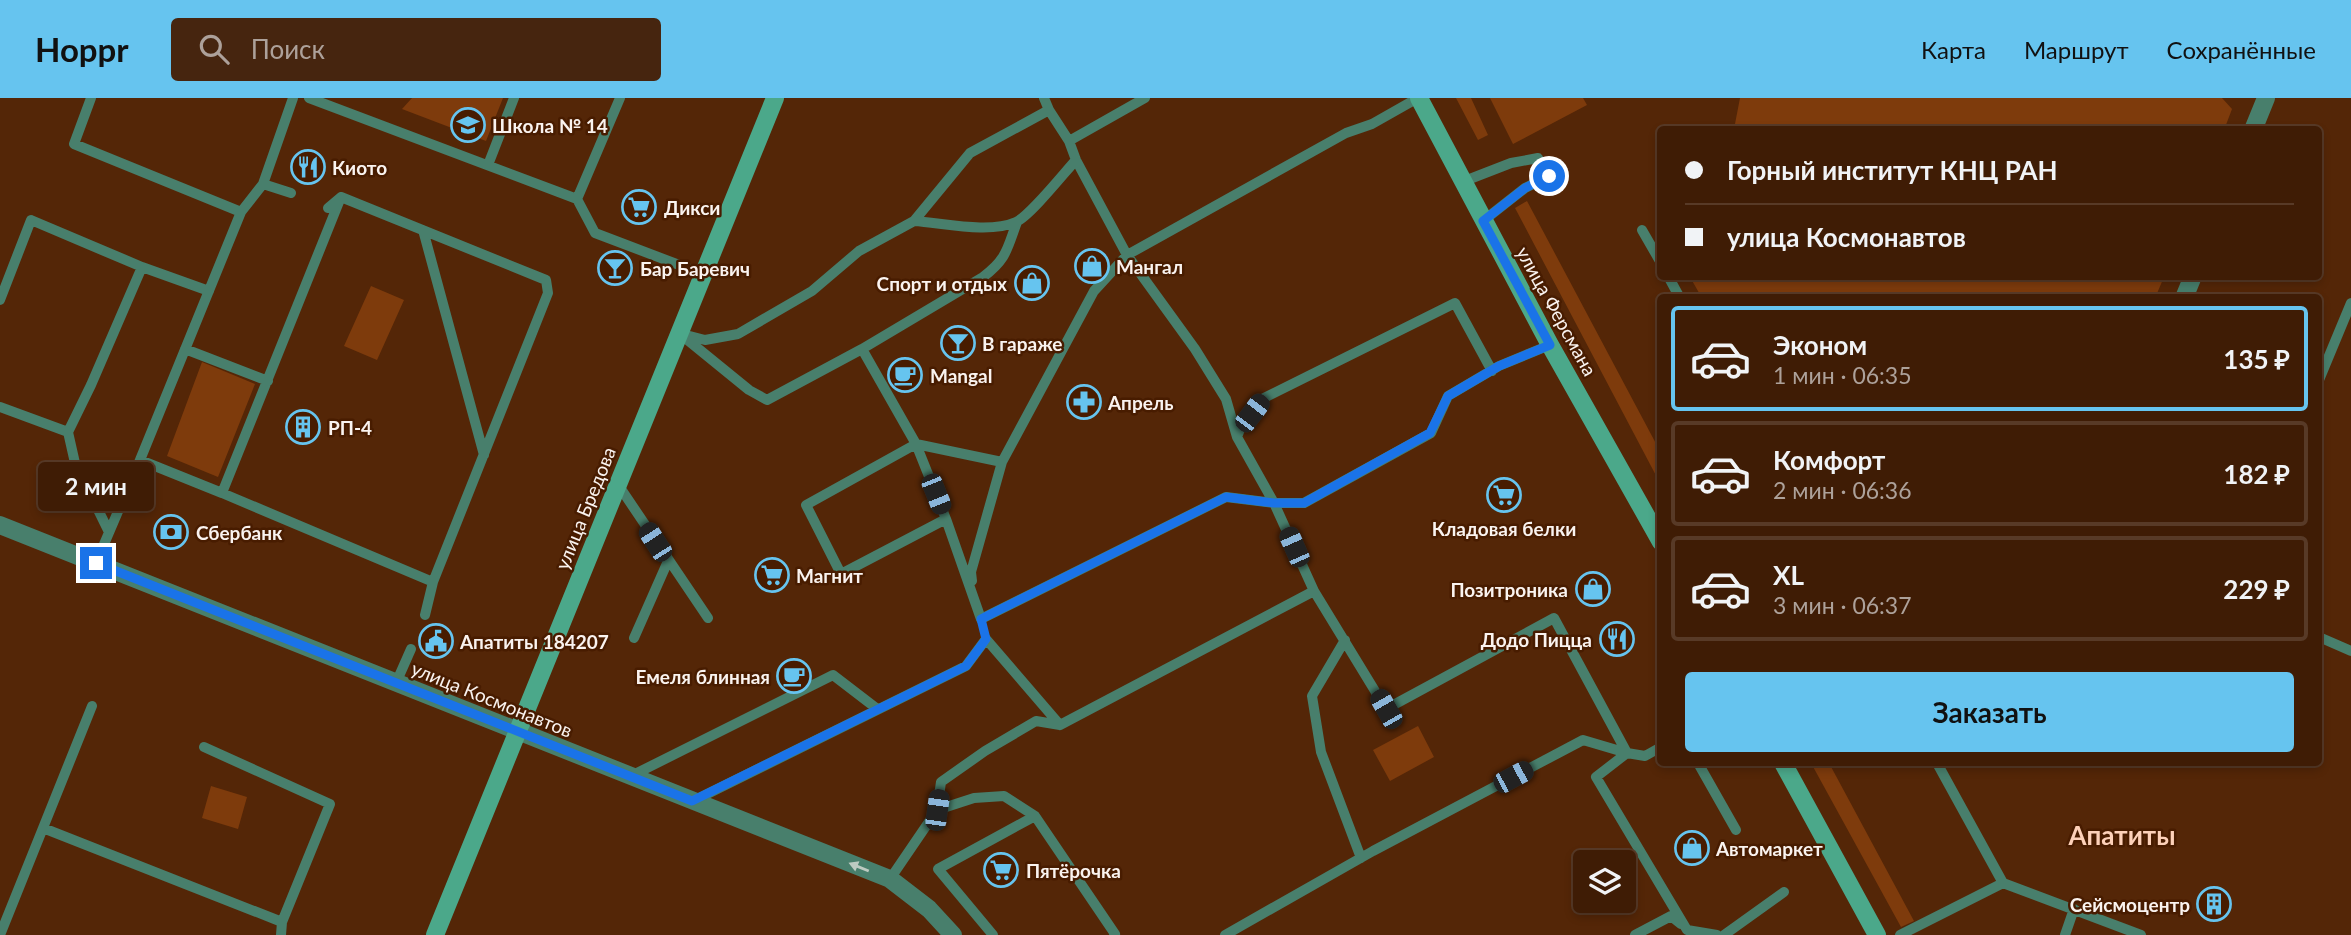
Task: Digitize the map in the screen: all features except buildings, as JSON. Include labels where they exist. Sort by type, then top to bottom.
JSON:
[{"type":"street","name":"улица Бредова","points":[[435,935],[775,98]]},
{"type":"street","name":"улица Ферсмана","points":[[1419,98],[1550,345],[1657,535]]},
{"type":"street","points":[[2255,126],[2266,98]]},
{"type":"street","name":"улица Космонавтов","points":[[0,525],[890,879],[929,909],[953,935]]},
{"type":"street","points":[[1785,766],[1877,935]]},
{"type":"lane","points":[[92,98],[74,144],[241,212]]},
{"type":"lane","points":[[96,563],[241,212],[263,184],[293,98]]},
{"type":"lane","points":[[309,98],[577,199],[595,233],[703,274]]},
{"type":"lane","points":[[488,165],[514,98]]},
{"type":"lane","points":[[577,199],[620,98]]},
{"type":"lane","points":[[1044,98],[1127,255],[1195,349],[1226,399],[1237,437],[1274,503],[1314,591],[1386,709],[1554,618],[1627,753]]},
{"type":"lane","points":[[1069,141],[1145,98]]},
{"type":"lane","points":[[1060,725],[986,639],[971,572],[1002,462],[1094,291],[1127,255],[1346,133],[1372,124],[1419,98]]},
{"type":"lane","points":[[679,333],[705,340],[738,334],[812,291],[859,251],[914,221],[970,153],[1049,110]]},
{"type":"lane","points":[[1462,182],[1511,163],[1538,158],[1549,176],[1525,188],[1483,221]]},
{"type":"lane","points":[[679,333],[749,390],[767,400],[862,349],[999,266],[1007,252],[1017,222],[1076,160]]},
{"type":"lane","points":[[263,184],[291,193]]},
{"type":"lane","points":[[328,208],[341,197]]},
{"type":"lane","points":[[341,197],[546,280],[548,293],[433,582],[425,615]]},
{"type":"lane","points":[[222,493],[341,197]]},
{"type":"lane","points":[[0,300],[31,220],[142,267],[209,291]]},
{"type":"lane","points":[[914,221],[983,228],[1017,222]]},
{"type":"lane","points":[[423,230],[484,455]]},
{"type":"lane","points":[[1642,230],[1657,256]]},
{"type":"lane","points":[[109,532],[75,463],[68,432],[142,267]]},
{"type":"lane","points":[[1237,437],[1241,427],[1262,399],[1455,303],[1492,371]]},
{"type":"lane","points":[[2322,373],[2351,303]]},
{"type":"lane","points":[[981,619],[1226,497],[1274,503],[1304,503],[1430,433],[1448,396],[1492,371],[1550,345]]},
{"type":"lane","points":[[185,349],[268,381]]},
{"type":"lane","points":[[862,349],[916,444],[981,619]]},
{"type":"lane","points":[[0,407],[68,432]]},
{"type":"lane","points":[[946,519],[841,573],[806,505],[916,444],[1002,462]]},
{"type":"lane","points":[[140,460],[433,582]]},
{"type":"lane","points":[[617,484],[708,618]]},
{"type":"lane","points":[[634,638],[668,561]]},
{"type":"lane","points":[[890,879],[937,810],[941,782],[985,751],[1036,721],[1060,725],[1314,591]]},
{"type":"lane","points":[[2322,638],[2351,651]]},
{"type":"lane","points":[[692,801],[876,708],[966,666],[986,639]]},
{"type":"lane","points":[[1345,640],[1312,696],[1321,752],[1361,858]]},
{"type":"lane","points":[[396,682],[411,649]]},
{"type":"lane","points":[[630,776],[833,675],[876,708]]},
{"type":"lane","points":[[0,935],[92,706]]},
{"type":"lane","points":[[1225,935],[1361,858],[1583,740],[1645,756],[1657,749]]},
{"type":"lane","points":[[204,747],[330,804],[282,922],[281,935]]},
{"type":"lane","points":[[1627,753],[1596,777],[1688,932]]},
{"type":"lane","points":[[1700,766],[1736,830]]},
{"type":"lane","points":[[1939,766],[2003,883],[2141,935]]},
{"type":"lane","points":[[937,810],[974,798],[1004,796],[1035,816],[1114,935]]},
{"type":"lane","points":[[990,934],[938,869],[1035,816]]},
{"type":"lane","points":[[43,828],[282,922]]},
{"type":"lane","points":[[1900,935],[2003,883]]},
{"type":"lane","points":[[1724,935],[1784,892]]},
{"type":"lane","points":[[2065,935],[2074,909]]},
{"type":"lane","points":[[1635,935],[1671,916],[1688,932],[1717,935]]},
{"type":"shaded area","name":"Школа № 14","points":[[412,98],[503,98],[486,141],[402,109]]},
{"type":"shaded area","points":[[1456,98],[1471,98],[1488,135],[1478,140]]},
{"type":"shaded area","points":[[1490,98],[1583,98],[1587,105],[1513,144]]},
{"type":"shaded area","points":[[1740,98],[2222,98],[2232,109],[2226,126],[1735,126]]},
{"type":"shaded area","points":[[1527,201],[1657,445],[1657,477],[1515,208]]},
{"type":"shaded area","points":[[1692,280],[2163,280],[2157,294],[1700,294]]},
{"type":"shaded area","points":[[371,286],[404,300],[377,360],[344,346]]},
{"type":"shaded area","points":[[202,362],[255,384],[218,477],[167,456]]},
{"type":"shaded area","points":[[1418,726],[1434,757],[1390,781],[1373,750]]},
{"type":"shaded area","points":[[1813,766],[1831,766],[1914,921],[1901,927]]},
{"type":"shaded area","points":[[211,786],[247,797],[238,829],[202,818]]},
{"type":"place","name":"Школа № 14","points":[[468,125]]},
{"type":"place","name":"Киото","points":[[308,167]]},
{"type":"place","name":"Дикси","points":[[639,207]]},
{"type":"place","name":"Мангал","points":[[1092,266]]},
{"type":"place","name":"Бар Баревич","points":[[615,268]]},
{"type":"place","name":"Спорт и отдых","points":[[1032,283]]},
{"type":"place","name":"В гараже","points":[[958,343]]},
{"type":"place","name":"Mangal","points":[[905,375]]},
{"type":"place","name":"Апрель","points":[[1084,402]]},
{"type":"place","name":"РП-4","points":[[303,427]]},
{"type":"place","name":"Кладовая белки","points":[[1504,495]]},
{"type":"place","name":"Сбербанк","points":[[171,532]]},
{"type":"place","name":"Магнит","points":[[772,575]]},
{"type":"place","name":"Позитроника","points":[[1593,589]]},
{"type":"place","name":"Додо Пицца","points":[[1617,639]]},
{"type":"place","name":"Апатиты 184207","points":[[436,641]]},
{"type":"place","name":"Емеля блинная","points":[[794,676]]},
{"type":"place","name":"Автомаркет","points":[[1692,848]]},
{"type":"place","name":"Пятёрочка","points":[[1001,870]]},
{"type":"place","name":"Сейсмоцентр","points":[[2214,904]]},
{"type":"district","name":"Апатиты","points":[[2122,835]]},
{"type":"route","points":[[96,563],[692,801],[876,708],[966,666],[986,639],[981,619],[1005,607],[1226,497],[1274,503],[1304,503],[1430,433],[1448,396],[1499,366],[1550,345],[1483,221],[1525,188],[1549,176]]}]
